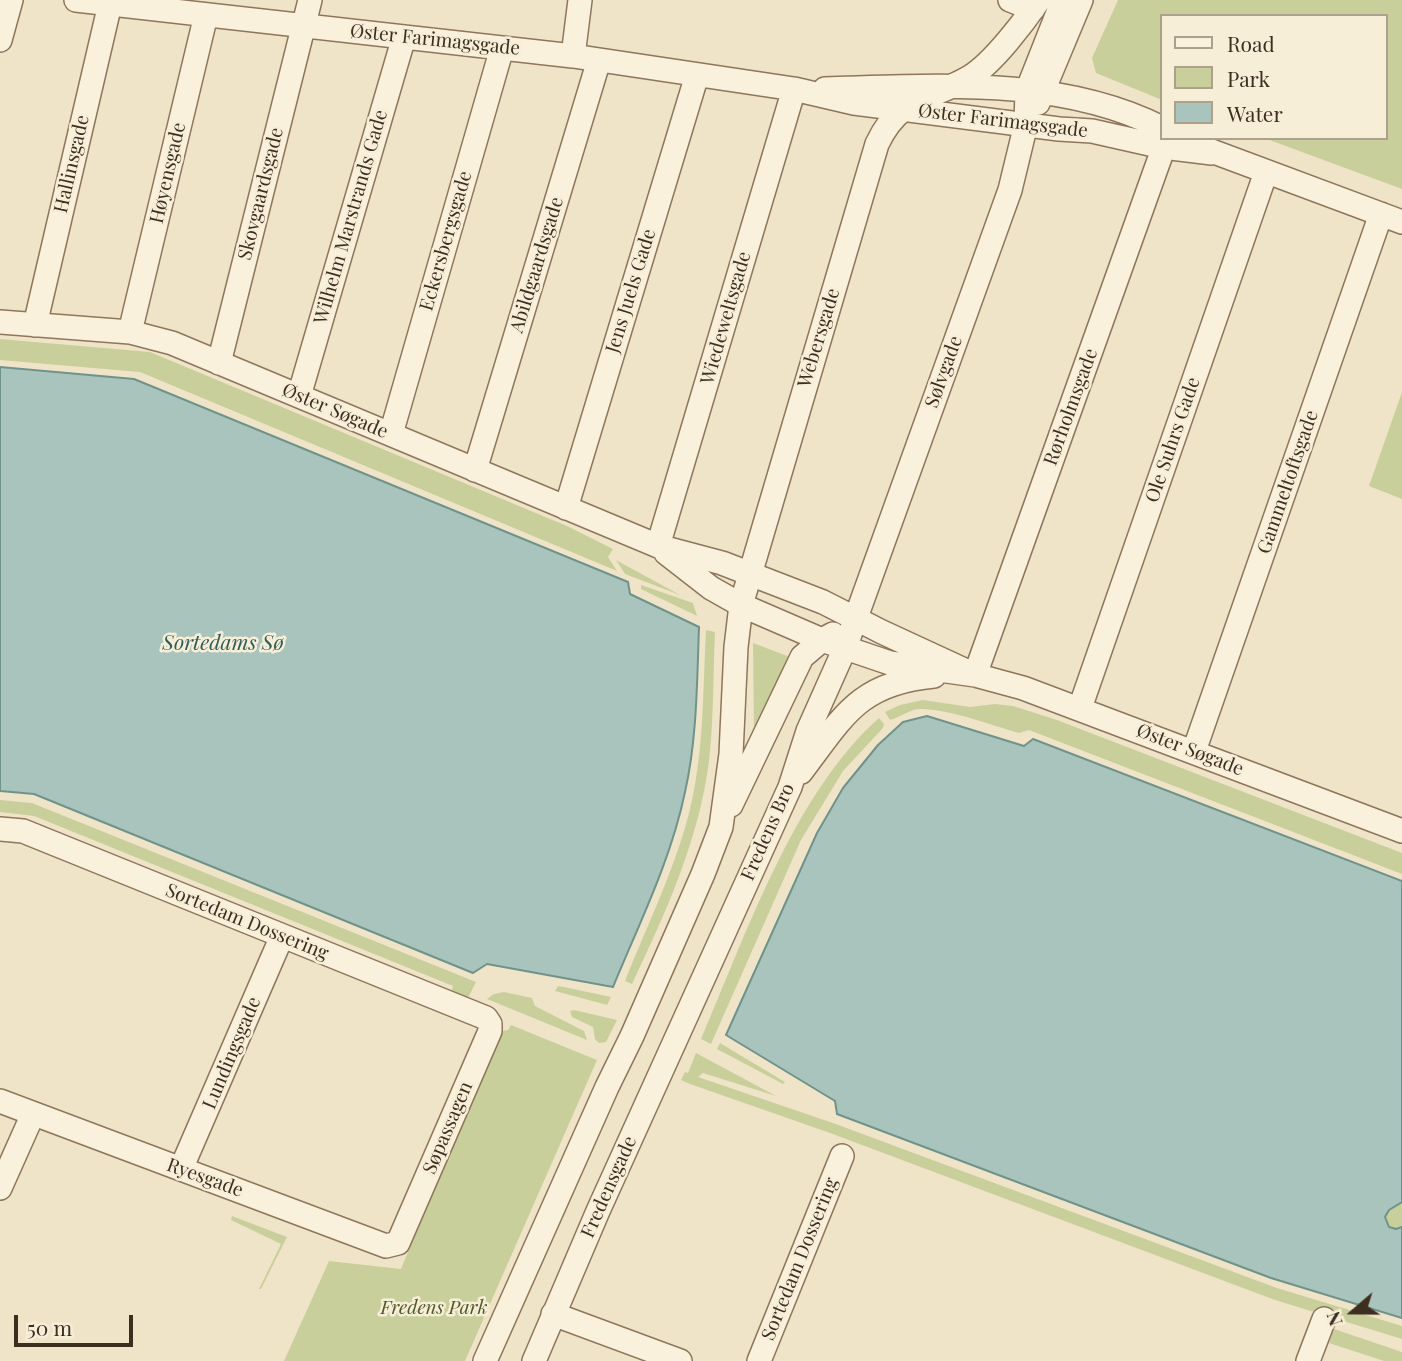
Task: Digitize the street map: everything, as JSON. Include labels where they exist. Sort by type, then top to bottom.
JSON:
[{"type":"street","points":[[0,40],[11,0]]},
{"type":"street","name":"Øster Farimagsgade","points":[[76,0],[573,56],[794,89],[854,103],[901,109],[1032,102],[1059,129],[1160,136]]},
{"type":"street","name":"Skovgaardsgade","points":[[219,363],[310,0]]},
{"type":"street","points":[[573,56],[580,0]]},
{"type":"street","points":[[901,109],[971,76],[988,61],[1036,5],[1010,0]]},
{"type":"street","name":"Sølvgade","points":[[850,633],[1010,190],[1032,102],[1063,0]]},
{"type":"street","name":"Sølvgade","points":[[1032,102],[1081,0]]},
{"type":"street","name":"Hallinsgade","points":[[35,324],[110,4]]},
{"type":"street","name":"Høyensgade","points":[[130,332],[206,15]]},
{"type":"street","name":"Wilhelm Marstrands Gade","points":[[299,396],[404,37]]},
{"type":"street","name":"Eckersbergsgade","points":[[391,434],[502,48]]},
{"type":"street","name":"Abildgaardsgade","points":[[475,470],[600,60]]},
{"type":"street","name":"Jens Juels Gade","points":[[566,508],[697,75]]},
{"type":"street","name":"Øster Farimagsgade","points":[[794,89],[941,90],[1132,112],[1160,131]]},
{"type":"street","name":"Wiedeweltsgade","points":[[659,546],[794,89]]},
{"type":"street","name":"Webersgade","points":[[741,605],[877,144],[886,125],[901,109]]},
{"type":"street","name":"Rørholmsgade","points":[[975,675],[1166,140]]},
{"type":"street","name":"Øster Farimagsgade","points":[[1178,140],[1391,218]]},
{"type":"street","name":"Ole Suhrs Gade","points":[[1080,708],[1266,172]]},
{"type":"street","name":"Gammeltoftsgade","points":[[1194,751],[1391,218]]},
{"type":"street","name":"Øster Søgade","points":[[0,322],[130,332],[172,343],[659,546],[722,563],[823,602],[850,633],[890,663],[975,675],[1023,688],[1402,831]]},
{"type":"street","name":"Øster Søgade","points":[[659,546],[711,589],[821,640]]},
{"type":"street","points":[[721,827],[730,754],[741,605]]},
{"type":"street","name":"Øster Søgade","points":[[850,633],[882,632],[975,675]]},
{"type":"street","points":[[486,1360],[698,886],[721,827],[793,673],[802,657],[821,640],[835,633],[850,633]]},
{"type":"street","name":"Fredens Bro","points":[[687,1014],[790,787],[808,731],[850,633]]},
{"type":"street","points":[[790,787],[849,710],[869,694],[890,684],[914,678],[975,675]]},
{"type":"street","name":"Sortedam Dossering","points":[[0,829],[23,831],[486,1018],[490,1024]]},
{"type":"street","name":"Lundingsgade","points":[[181,1169],[282,936]]},
{"type":"street","name":"Fredensgade","points":[[534,1361],[687,1014]]},
{"type":"street","name":"Søpassagen","points":[[404,1231],[490,1024]]},
{"type":"street","name":"Ryesgade","points":[[0,1101],[386,1246],[398,1244],[404,1231]]},
{"type":"street","points":[[0,1188],[33,1114]]},
{"type":"street","name":"Sortedam Dossering","points":[[759,1361],[842,1156]]},
{"type":"street","points":[[553,1314],[680,1361]]},
{"type":"street","points":[[1308,1361],[1324,1319]]},
{"type":"green space","points":[[1118,0],[1402,0],[1402,189],[1269,140],[1388,140],[1388,14],[1160,14],[1160,99],[1096,73],[1092,58]]},
{"type":"green space","points":[[0,339],[150,352],[567,526],[613,549],[608,557],[617,571],[140,372],[0,360]]},
{"type":"green space","points":[[1402,392],[1402,499],[1369,486]]},
{"type":"green space","points":[[616,560],[680,595],[625,574]]},
{"type":"green space","points":[[641,585],[693,603],[697,616],[641,589]]},
{"type":"green space","points":[[706,630],[715,632],[712,729],[698,819],[680,875],[632,984],[625,981],[671,869],[692,800],[701,737]]},
{"type":"green space","points":[[753,643],[790,657],[754,734]]},
{"type":"green space","points":[[923,700],[970,707],[995,704],[1013,706],[1057,720],[1402,853],[1402,874],[1029,730],[1019,733],[957,714],[932,710],[913,710],[890,720],[885,712],[900,705]]},
{"type":"green space","points":[[879,718],[884,724],[883,728],[843,771],[801,840],[711,1044],[701,1039],[755,912],[797,825],[849,749]]},
{"type":"green space","points":[[0,800],[32,803],[476,982],[466,1002],[450,996],[453,986],[34,816],[0,812]]},
{"type":"green space","points":[[558,986],[611,997],[607,1005],[555,991]]},
{"type":"green space","points":[[504,992],[532,998],[535,1006],[584,1031],[587,1040],[487,999]]},
{"type":"green space","points":[[570,1011],[617,1020],[606,1042],[599,1043],[595,1039],[593,1027],[572,1017]]},
{"type":"green space","name":"Fredens Park","points":[[511,1025],[597,1060],[465,1361],[284,1361],[329,1261],[401,1269],[498,1032],[508,1030]]},
{"type":"green space","points":[[720,1043],[785,1082],[783,1084],[717,1049]]},
{"type":"green space","points":[[696,1053],[776,1096],[703,1073],[698,1077],[833,1123],[1277,1288],[1402,1326],[1402,1339],[1275,1300],[830,1133],[690,1084],[681,1080],[685,1072],[688,1073]]},
{"type":"green space","points":[[1402,1202],[1402,1227],[1389,1227],[1385,1221],[1386,1213]]},
{"type":"green space","points":[[232,1216],[287,1237],[261,1289],[281,1244],[231,1220]]},
{"type":"green space","points":[[1334,1329],[1402,1352],[1402,1361],[1384,1361],[1329,1343]]},
{"type":"water","name":"Sortedams Sø","points":[[0,367],[134,379],[628,582],[630,594],[699,627],[694,731],[689,772],[679,817],[654,891],[613,987],[487,964],[473,973],[34,794],[0,791]]},
{"type":"water","points":[[927,716],[1024,746],[1033,739],[1402,881],[1402,1202],[1389,1210],[1385,1217],[1389,1227],[1402,1227],[1402,1318],[1271,1278],[837,1114],[835,1101],[726,1035],[817,833],[843,788],[878,745],[903,722]]}]
